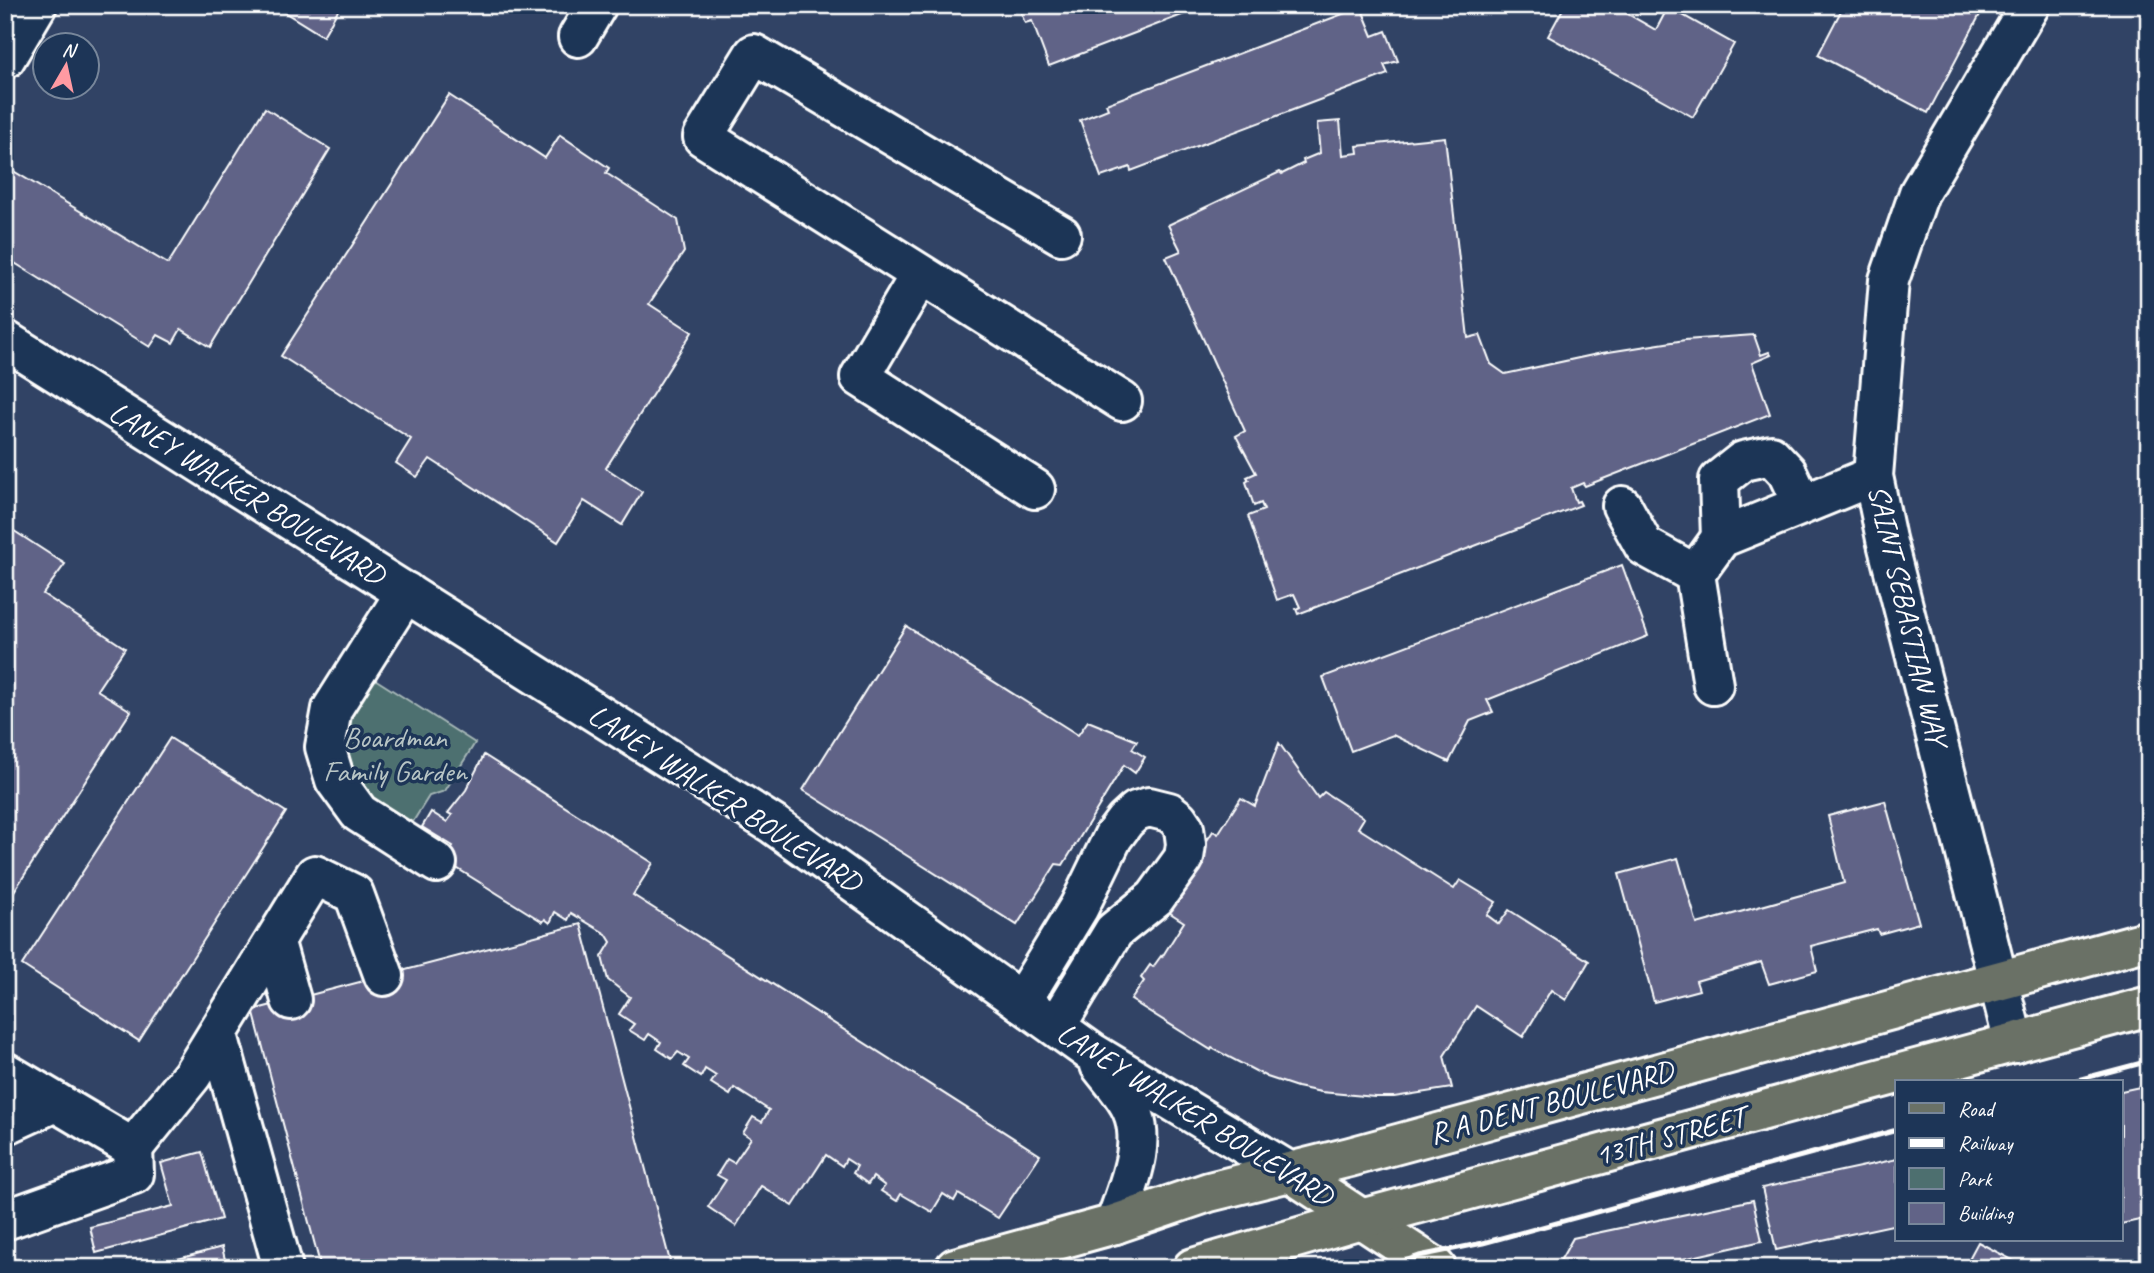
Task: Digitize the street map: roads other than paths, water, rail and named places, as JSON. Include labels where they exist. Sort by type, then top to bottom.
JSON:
[{"type":"main road","name":"R A DENT BOULEVARD","points":[[955,1268],[1115,1224],[1209,1192],[2149,940]]},
{"type":"main road","name":"13TH STREET","points":[[1193,1268],[1361,1219],[2149,1006]]},
{"type":"main road","name":"LANEY WALKER BOULEVARD","points":[[1290,1172],[1437,1268]]},
{"type":"street","points":[[5,59],[37,5]]},
{"type":"street","name":"SAINT SEBASTIAN WAY","points":[[2014,1043],[1886,539],[1873,476],[1889,280],[1919,193],[2030,5]]},
{"type":"street","points":[[1061,235],[754,54],[703,137],[1122,401]]},
{"type":"street","points":[[920,275],[860,377],[1035,489]]},
{"type":"street","name":"LANEY WALKER BOULEVARD","points":[[5,340],[774,825],[1091,1052],[1290,1172]]},
{"type":"street","points":[[1721,538],[1719,480],[1742,461],[1771,455],[1787,472],[1802,504]]},
{"type":"street","points":[[1713,685],[1695,575],[1721,538],[1873,476]]},
{"type":"street","points":[[1622,506],[1644,546],[1695,575]]},
{"type":"street","points":[[405,593],[332,709],[325,747],[335,780],[359,813],[437,863]]},
{"type":"street","points":[[1021,1002],[1079,907],[1113,837],[1125,821],[1136,811],[1149,807],[1169,812],[1184,828],[1184,858],[1155,898],[1114,931],[1056,1026]]},
{"type":"street","points":[[5,1220],[134,1174],[133,1148],[192,1075],[315,874],[354,894],[384,976]]},
{"type":"street","points":[[1079,907],[1114,931]]},
{"type":"street","points":[[275,943],[291,1000]]},
{"type":"street","points":[[218,1035],[284,1268]]},
{"type":"street","points":[[1091,1052],[1130,1106],[1136,1128],[1133,1171],[1115,1224]]},
{"type":"street","points":[[5,1072],[133,1148]]},
{"type":"street","points":[[192,1075],[233,1088]]},
{"type":"street","points":[[5,1125],[55,1102]]},
{"type":"railway","points":[[2078,1080],[2149,1061]]},
{"type":"railway","points":[[1384,1268],[1419,1256],[1483,1243],[1895,1131]]},
{"type":"park label","name":"Boardman Family Garden","points":[[395,754]]}]
